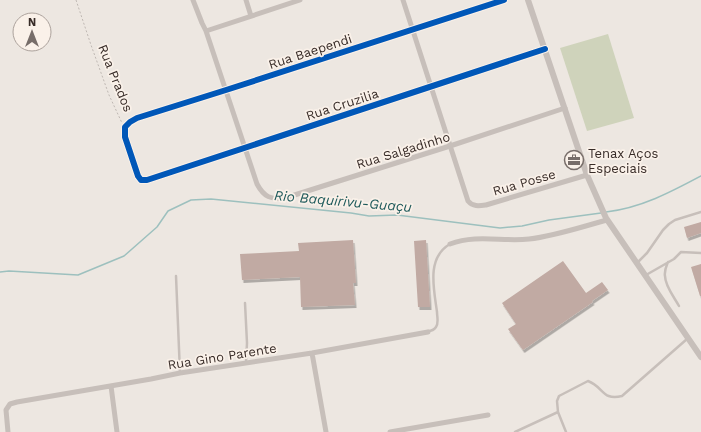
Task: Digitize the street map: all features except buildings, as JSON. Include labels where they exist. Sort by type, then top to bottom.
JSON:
[{"type":"street","name":"Rua Salgadinho","points":[[193,0],[206,31],[257,184],[263,194],[273,199],[279,199],[450,146],[565,108]]},
{"type":"street","points":[[246,0],[251,16]]},
{"type":"street","points":[[206,31],[300,0]]},
{"type":"street","points":[[403,0],[450,146]]},
{"type":"street","name":"Rua Baependi","points":[[125,127],[137,118],[504,0]]},
{"type":"street","points":[[528,0],[587,175],[606,219],[701,357]]},
{"type":"street","name":"Rua Cruzilia","points":[[147,180],[545,49]]},
{"type":"street","name":"Rua Prados","points":[[125,127],[125,137],[138,176],[141,180],[147,180]]},
{"type":"street","name":"Rua Posse","points":[[450,146],[468,201],[474,206],[486,205],[587,175]]},
{"type":"street","points":[[450,244],[466,239],[527,239],[541,237],[606,219]]},
{"type":"street","name":"Rua Gino Parente","points":[[8,432],[6,410],[10,404],[17,402],[180,373],[312,353],[428,332]]},
{"type":"street","points":[[312,353],[326,432]]},
{"type":"street","points":[[111,386],[117,432]]},
{"type":"street","points":[[390,432],[488,414]]},
{"type":"lane","points":[[637,263],[648,253],[663,230],[669,224],[675,220],[701,212]]},
{"type":"lane","name":"Rua Gino Parente","points":[[428,332],[436,327],[438,320],[433,283],[434,269],[438,255],[450,244]]},
{"type":"lane","points":[[645,276],[681,252],[701,254]]},
{"type":"lane","points":[[668,262],[665,278],[670,291],[679,306]]},
{"type":"lane","points":[[176,276],[180,373]]},
{"type":"lane","points":[[245,303],[247,343],[246,363]]},
{"type":"lane","points":[[566,432],[558,412],[557,401],[559,396],[588,381],[594,383],[609,396],[615,398],[622,396],[688,338]]},
{"type":"lane","points":[[514,432],[558,412]]},
{"type":"green space","points":[[608,34],[634,118],[587,131],[560,48]]},
{"type":"waterway","name":"Rio Baquirivu-Guaçu","points":[[606,212],[644,203],[701,176]]},
{"type":"waterway","name":"Rio Baquirivu-Guaçu","points":[[0,272],[9,271],[78,275],[124,256],[157,227],[168,211],[191,200],[211,199],[369,216],[397,215],[500,228],[522,226],[549,220],[601,213]]},
{"type":"cycle path","points":[[504,0],[137,118],[125,127],[125,137],[138,176],[141,180],[147,180],[545,49]]},
{"type":"place","name":"Tenax Aços Especiais","points":[[574,160]]}]
